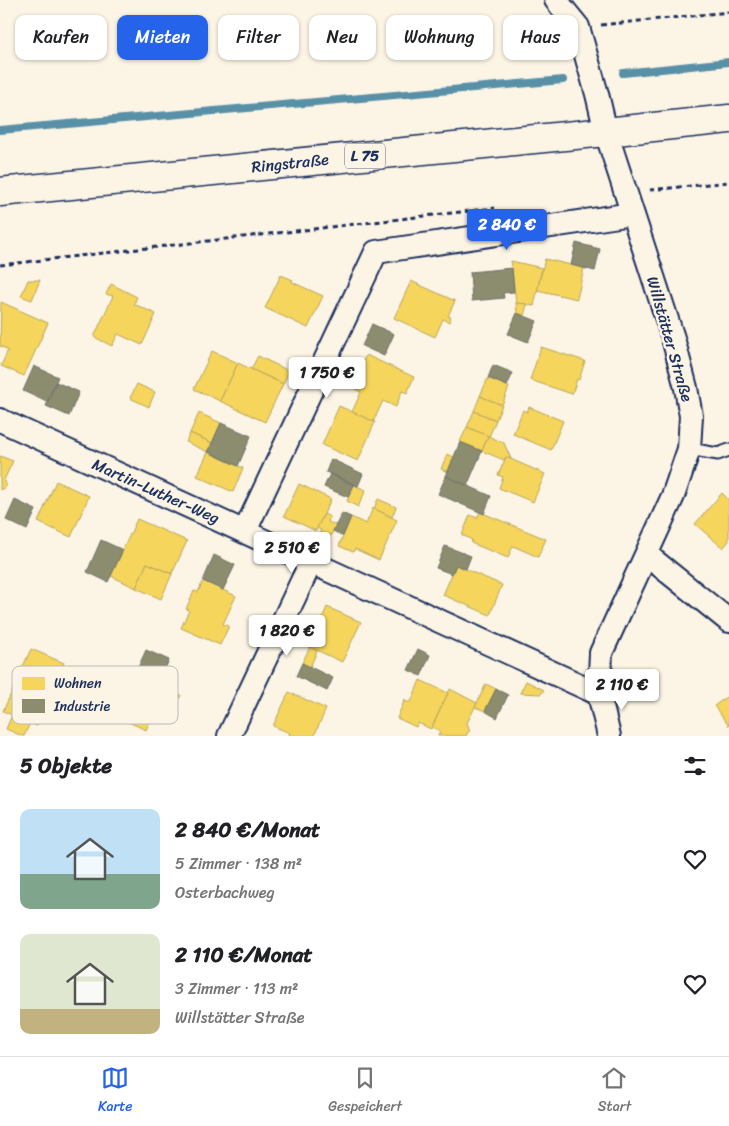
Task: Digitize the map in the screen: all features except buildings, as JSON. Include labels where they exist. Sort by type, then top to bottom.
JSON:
[{"type":"main road","name":"Ringstraße","points":[[0,192],[606,132],[729,118]]},
{"type":"street","name":"Willstätter Straße","points":[[556,0],[568,15]]},
{"type":"street","name":"Willstätter Straße","points":[[578,27],[598,94],[606,132],[673,338],[691,416],[689,449],[674,496],[601,653],[599,694],[609,736]]},
{"type":"street","points":[[245,531],[376,252],[629,203]]},
{"type":"street","name":"Martin-Luther-Weg","points":[[0,420],[599,694]]},
{"type":"street","points":[[647,555],[729,621]]},
{"type":"street","points":[[229,736],[311,562]]},
{"type":"lane","points":[[689,449],[718,454],[729,450]]},
{"type":"path","points":[[578,27],[729,12]]},
{"type":"path","points":[[629,203],[729,182]]},
{"type":"path","points":[[0,265],[496,208]]},
{"type":"waterway","points":[[623,73],[729,62]]},
{"type":"waterway","points":[[0,130],[563,80]]}]
